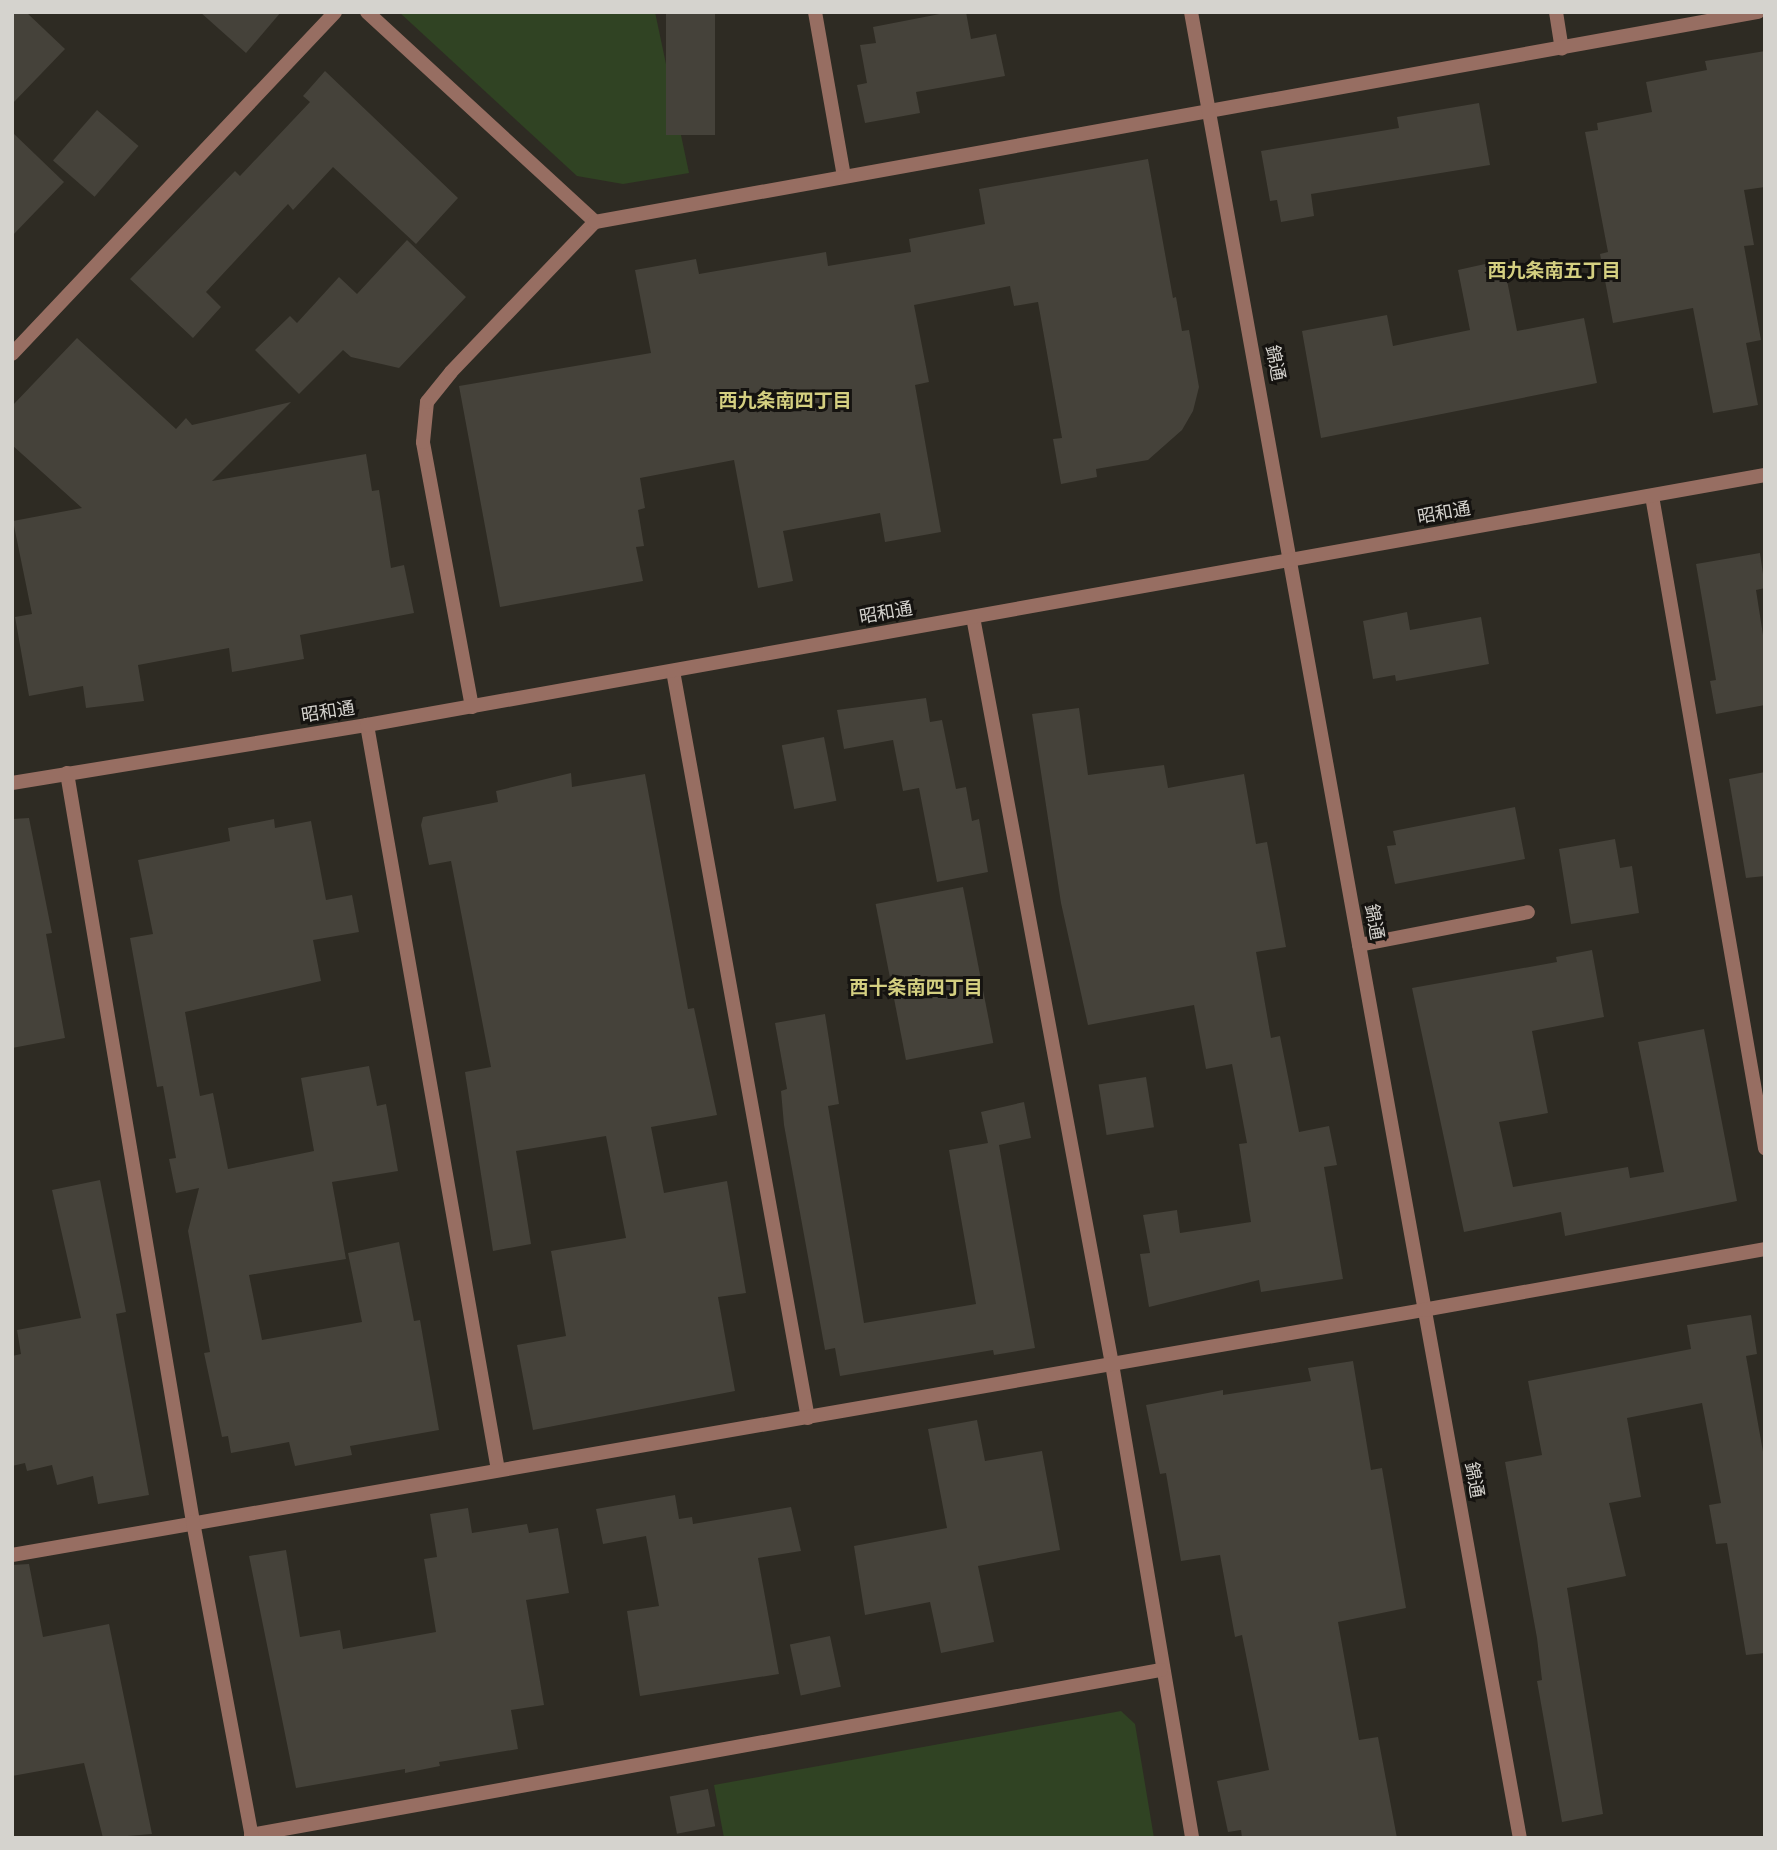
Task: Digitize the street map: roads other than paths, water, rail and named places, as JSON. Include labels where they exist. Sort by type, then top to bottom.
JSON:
[{"type":"street","points":[[12,354],[335,12]]},
{"type":"street","points":[[367,12],[595,222]]},
{"type":"street","points":[[815,12],[844,176]]},
{"type":"street","name":"錦通","points":[[1191,12],[1520,1838]]},
{"type":"street","points":[[1556,12],[1562,48]]},
{"type":"street","points":[[472,707],[423,442],[427,402],[451,372],[595,222],[844,176],[1209,114],[1758,12]]},
{"type":"street","name":"昭和通","points":[[12,783],[472,707],[1765,475]]},
{"type":"street","points":[[1652,496],[1765,1148]]},
{"type":"street","points":[[973,617],[1112,1363],[1161,1670],[1192,1838]]},
{"type":"street","points":[[673,671],[808,1418]]},
{"type":"street","points":[[367,725],[498,1469]]},
{"type":"street","points":[[67,774],[193,1522],[252,1836],[1161,1670]]},
{"type":"street","points":[[1359,945],[1528,912]]},
{"type":"street","points":[[12,1555],[1765,1249]]},
{"type":"district","name":"西九条南五丁目","points":[[1554,271]]},
{"type":"district","name":"西九条南四丁目","points":[[785,401]]},
{"type":"district","name":"西十条南四丁目","points":[[916,988]]}]
